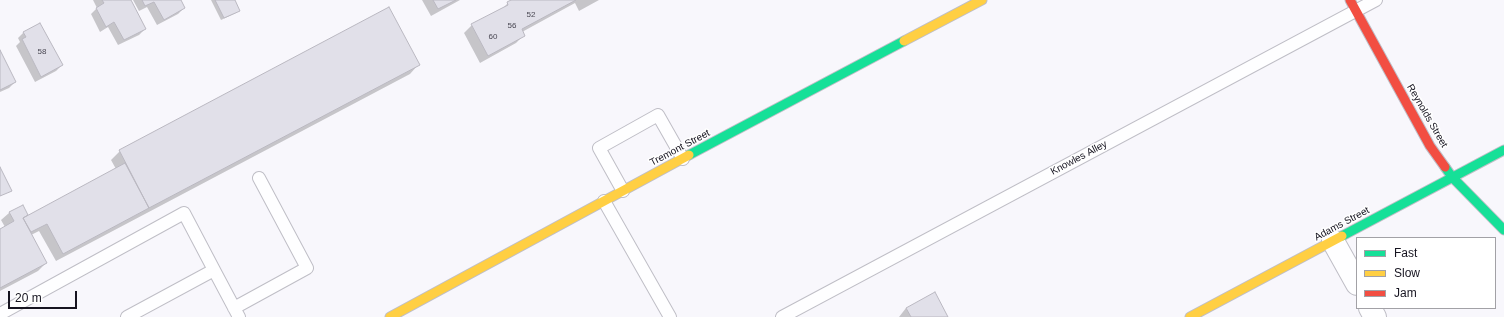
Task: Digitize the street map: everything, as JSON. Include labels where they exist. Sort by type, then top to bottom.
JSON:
[{"type":"street","name":"Tremont Street","points":[[390,317],[604,201],[982,0]]},
{"type":"street","name":"Reynolds Street","points":[[1353,5],[1420,130],[1452,177],[1504,230]]},
{"type":"street","name":"Adams Street","points":[[1190,317],[1504,150]]},
{"type":"street","points":[[1333,241],[1356,282]]},
{"type":"lane","name":"Knowles Alley","points":[[782,317],[1353,5],[1376,0]]},
{"type":"lane","points":[[623,191],[599,148],[658,115],[683,159]]},
{"type":"lane","points":[[0,314],[184,214],[236,313],[307,268],[260,178]]},
{"type":"lane","points":[[604,201],[670,317]]},
{"type":"lane","points":[[127,317],[214,270]]},
{"type":"building","points":[[102,0],[131,0],[146,29],[124,40],[114,22],[106,27],[96,8],[104,3]]},
{"type":"building","points":[[142,0],[181,0],[185,8],[164,20],[154,2],[145,6]]},
{"type":"building","points":[[215,0],[235,0],[240,11],[224,18]]},
{"type":"building","points":[[433,0],[456,0],[438,9]]},
{"type":"building","points":[[511,0],[576,0],[522,29],[525,36],[488,56],[471,24],[508,5],[507,2]]},
{"type":"building","points":[[389,7],[420,65],[149,208],[119,150]]},
{"type":"building","points":[[40,23],[63,65],[41,77],[22,39],[26,37],[23,32]]},
{"type":"building","points":[[0,50],[16,82],[0,90]]},
{"type":"building","points":[[125,163],[149,208],[63,254],[47,224],[31,232],[23,218]]},
{"type":"building","points":[[0,167],[12,191],[0,196]]},
{"type":"building","points":[[23,205],[28,215],[23,218],[47,263],[0,288],[0,229],[14,221],[9,212]]},
{"type":"building","points":[[935,292],[948,317],[911,317],[906,308]]},
{"type":"traffic: fast","points":[[689,155],[904,41]]},
{"type":"traffic: fast","points":[[1342,236],[1504,150]]},
{"type":"traffic: fast","points":[[1445,167],[1452,177],[1504,230]]},
{"type":"traffic: slow","points":[[904,41],[982,0]]},
{"type":"traffic: slow","points":[[390,317],[689,155]]},
{"type":"traffic: slow","points":[[1190,317],[1342,236]]},
{"type":"traffic: jam","points":[[1350,0],[1430,146],[1445,167]]}]
